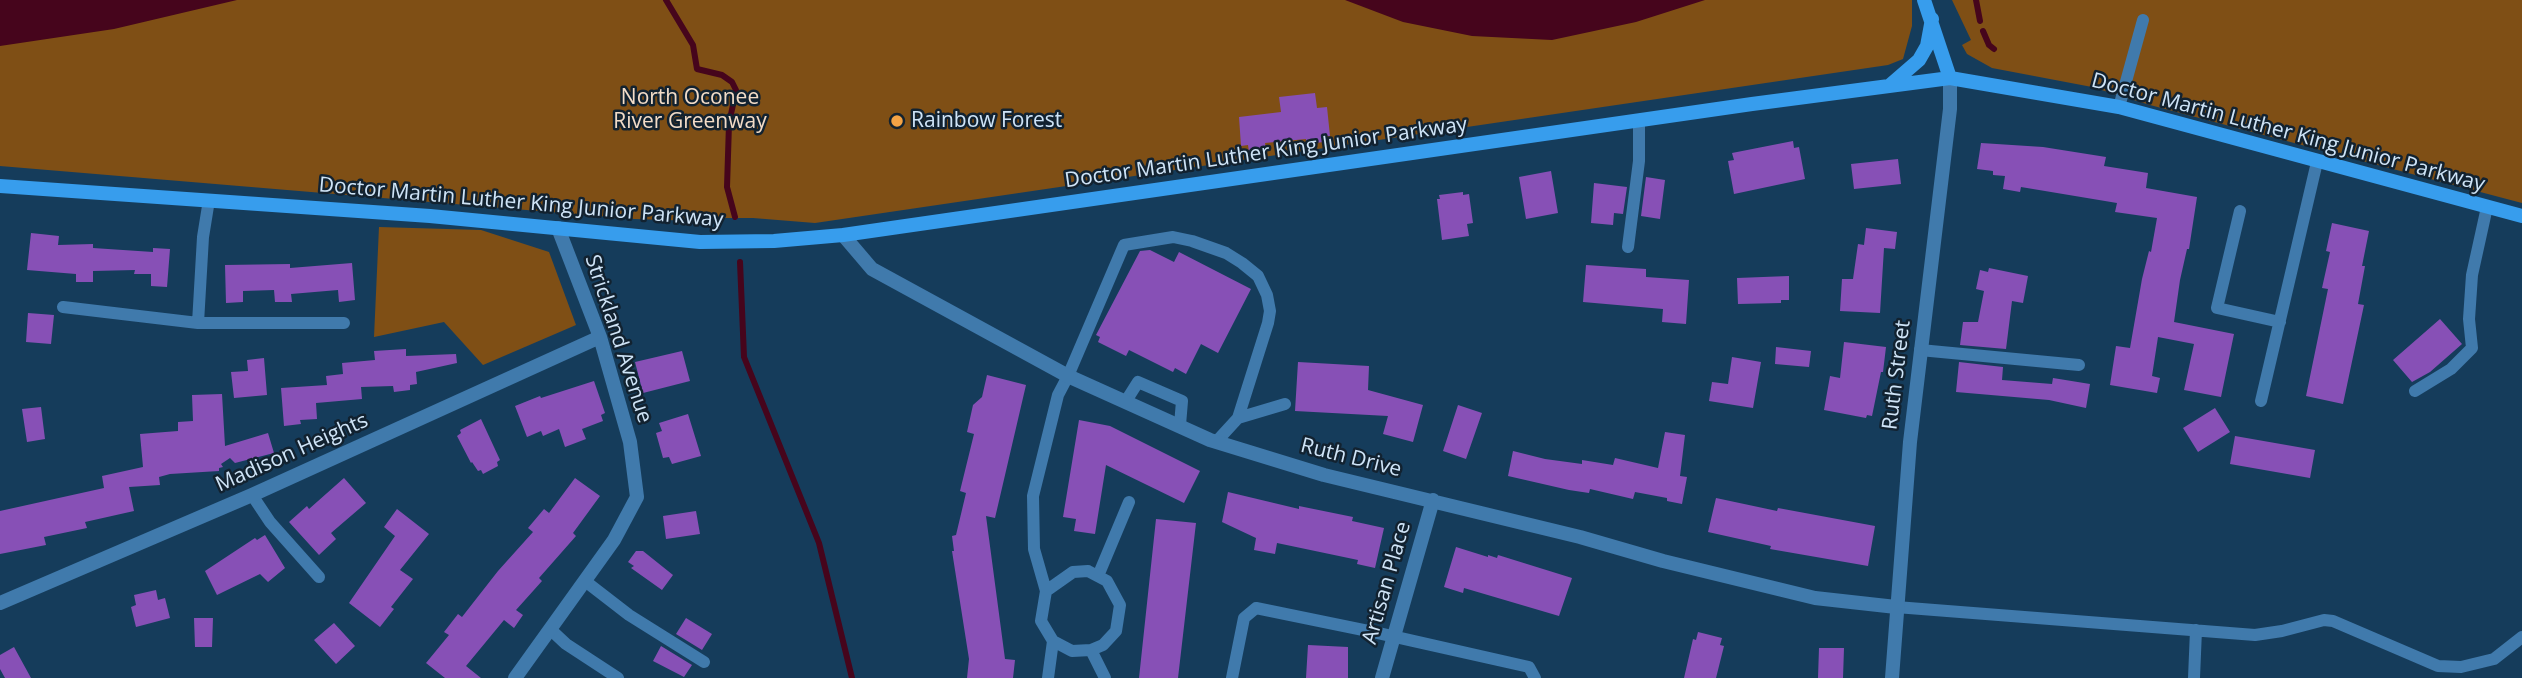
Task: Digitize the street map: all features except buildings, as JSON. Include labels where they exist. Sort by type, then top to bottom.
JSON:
[{"type":"main road","points":[[1924,0],[1950,78]]},
{"type":"main road","points":[[1889,86],[1919,60],[1927,46],[1932,19]]},
{"type":"main road","name":"Doctor Martin Luther King Junior Parkway","points":[[0,186],[430,216],[700,242],[774,241],[843,235],[1950,78],[2119,107],[2522,216]]},
{"type":"street","name":"Ruth Street","points":[[1892,678],[1920,350],[1936,238],[1950,109],[1950,78]]},
{"type":"street","name":"Strickland Avenue","points":[[515,678],[614,540],[637,497],[630,442],[600,337],[558,228]]},
{"type":"street","name":"Ruth Drive","points":[[843,235],[872,269],[1068,376],[1216,442],[1324,475],[1433,500],[1815,598],[1896,607]]},
{"type":"street","name":"Madison Heights","points":[[0,603],[252,495],[600,337]]},
{"type":"street","name":"Artisan Place","points":[[1382,678],[1433,500]]},
{"type":"lane","points":[[2119,107],[2143,20]]},
{"type":"lane","points":[[1628,247],[1639,160],[1639,120]]},
{"type":"lane","points":[[2262,401],[2318,162]]},
{"type":"lane","points":[[198,323],[202,237],[209,200]]},
{"type":"lane","points":[[2415,391],[2451,369],[2472,348],[2469,318],[2472,275],[2487,207]]},
{"type":"lane","points":[[2240,211],[2217,308],[2280,322]]},
{"type":"lane","points":[[1046,590],[1073,572],[1088,571],[1107,581],[1120,605],[1116,631],[1102,645],[1091,650],[1072,651],[1053,641],[1041,621],[1046,590],[1034,549],[1033,496],[1058,395],[1124,245],[1172,237],[1192,241],[1226,253],[1242,263],[1258,276],[1267,295],[1270,311],[1268,323],[1238,418],[1216,442]]},
{"type":"lane","points":[[63,307],[198,323],[344,323]]},
{"type":"lane","points":[[1920,350],[2079,365]]},
{"type":"lane","points":[[1126,401],[1138,382],[1182,401],[1180,425]]},
{"type":"lane","points":[[1238,418],[1284,404]]},
{"type":"lane","points":[[252,495],[270,522],[319,577]]},
{"type":"lane","points":[[1098,576],[1129,502]]},
{"type":"lane","points":[[585,581],[629,615],[704,662]]},
{"type":"lane","points":[[1896,607],[2255,635],[2283,632],[2325,620],[2438,666],[2461,667],[2494,659],[2522,637]]},
{"type":"lane","points":[[1232,678],[1244,618],[1256,608],[1529,667],[1535,678]]},
{"type":"lane","points":[[551,630],[566,644],[618,678]]},
{"type":"lane","points":[[2194,678],[2196,630]]},
{"type":"lane","points":[[1048,678],[1053,641]]},
{"type":"lane","points":[[1091,650],[1105,678]]},
{"type":"green space","name":"North Oconee River Greenway","points":[[0,0],[1912,0],[1912,26],[1903,59],[1888,65],[815,223],[753,218],[699,221],[634,219],[0,166]]},
{"type":"green space","points":[[1952,0],[2522,0],[2522,203],[2150,105],[2092,87],[1992,68],[1967,54],[1962,45],[1971,40]]},
{"type":"green space","points":[[379,227],[481,230],[549,252],[576,325],[483,365],[444,322],[374,337]]},
{"type":"shaded area","points":[[0,0],[237,0],[114,29],[0,46]]},
{"type":"shaded area","points":[[1345,0],[1705,0],[1636,22],[1552,40],[1472,36],[1403,22]]},
{"type":"waterway","points":[[666,0],[693,45],[697,69],[722,75],[732,82],[736,90],[729,124],[727,187],[735,217]]},
{"type":"waterway","points":[[1976,0],[1980,21]]},
{"type":"waterway","points":[[1983,31],[1989,45],[1994,49]]},
{"type":"waterway","points":[[740,262],[744,357],[819,543],[852,678]]},
{"type":"place","name":"Rainbow Forest","points":[[897,121]]}]
